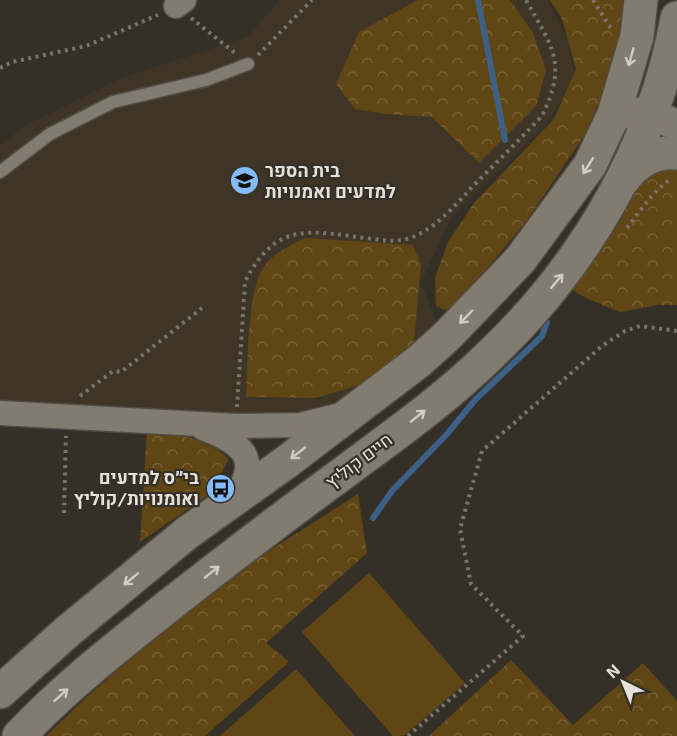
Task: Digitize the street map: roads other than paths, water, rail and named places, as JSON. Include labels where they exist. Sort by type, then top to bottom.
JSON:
[{"type":"main road","points":[[0,692],[46,650],[187,533],[227,506],[418,362],[447,336],[520,260],[590,165],[614,114],[637,36],[640,0]]},
{"type":"main road","points":[[662,122],[665,70],[677,18]]},
{"type":"main road","name":"חיים קוליץ","points":[[19,736],[54,701],[128,638],[265,531],[406,426],[487,358],[526,318],[562,275],[595,229],[620,184],[662,122]]},
{"type":"main road","points":[[620,184],[632,169],[648,158],[677,152]]},
{"type":"street","points":[[614,114],[662,122],[677,152]]},
{"type":"street","points":[[0,413],[236,426],[300,425],[354,410]]},
{"type":"street","points":[[193,423],[232,442],[243,450],[246,456],[248,465],[242,486],[227,506]]},
{"type":"lane","points":[[0,172],[50,134],[113,102],[206,80],[248,64]]},
{"type":"waterway","points":[[478,0],[505,140]]},
{"type":"waterway","points":[[373,518],[392,491],[447,434],[475,400],[542,336],[547,322]]},
{"type":"place","name":"בית הספר למדעים ואמנויות","points":[[244,181]]},
{"type":"place","name":"בי״ס למדעים ואומנויות/קוליץ","points":[[220,488]]}]
